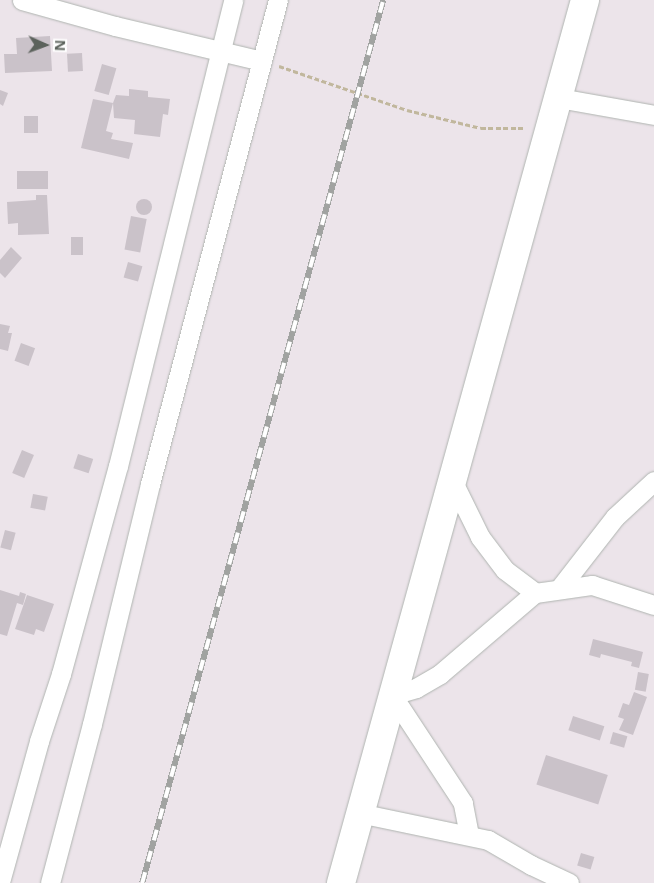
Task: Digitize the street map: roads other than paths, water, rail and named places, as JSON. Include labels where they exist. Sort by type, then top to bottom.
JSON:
[{"type":"street","points":[[22,0],[115,26],[262,60]]},
{"type":"street","points":[[0,882],[39,741],[61,674],[118,466],[233,0]]},
{"type":"street","points":[[50,883],[92,724],[150,484],[278,0]]},
{"type":"street","points":[[341,883],[359,812],[585,0]]},
{"type":"street","points":[[559,98],[654,115]]},
{"type":"street","points":[[452,480],[485,544],[505,570],[535,593]]},
{"type":"street","points":[[559,589],[615,517],[654,481]]},
{"type":"street","points":[[392,695],[416,688],[440,674],[535,593],[592,585],[654,605]]},
{"type":"street","points":[[392,695],[463,803],[469,835]]},
{"type":"street","points":[[359,812],[469,835],[501,846],[531,865],[569,883]]},
{"type":"railway","points":[[142,883],[383,0]]}]
